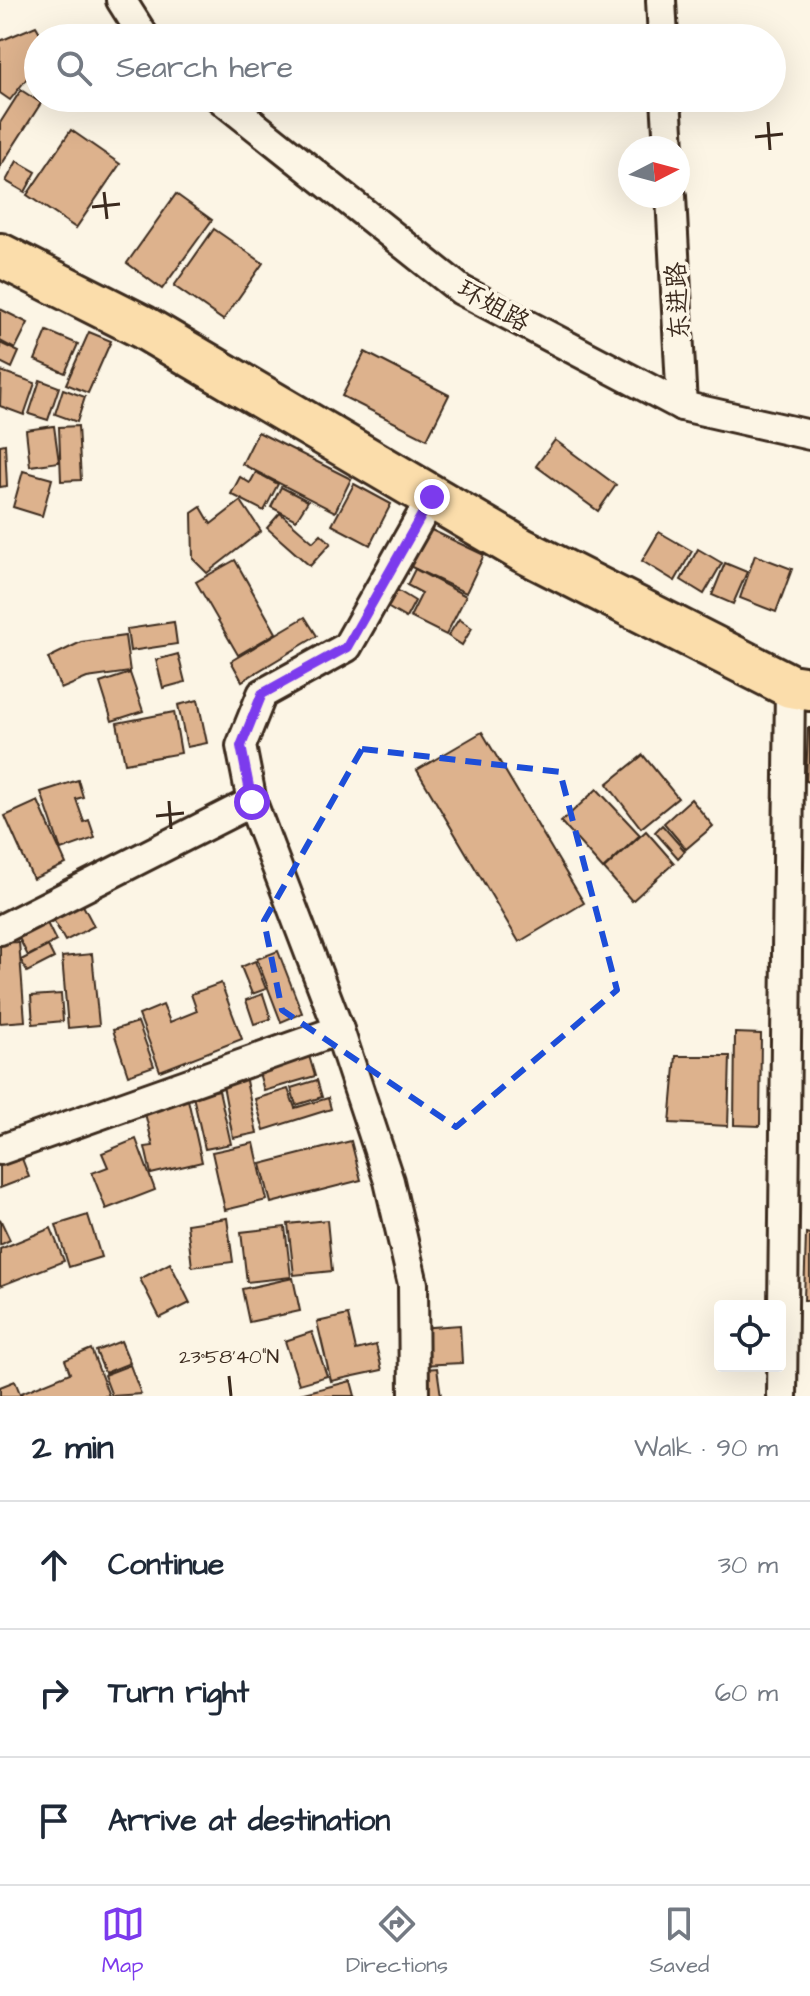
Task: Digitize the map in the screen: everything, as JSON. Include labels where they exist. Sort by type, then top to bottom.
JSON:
[{"type":"highway","points":[[0,255],[143,327],[522,550],[800,688]]},
{"type":"street","points":[[121,0],[136,24]]},
{"type":"street","points":[[661,0],[662,24]]},
{"type":"street","name":"环姐路","points":[[238,112],[461,290],[682,406],[810,435]]},
{"type":"street","points":[[667,112],[668,136]]},
{"type":"street","name":"东进路","points":[[672,208],[682,406]]},
{"type":"street","points":[[414,1396],[413,1284],[389,1181],[339,1030],[252,802],[241,746],[262,694],[347,647],[432,497]]},
{"type":"street","points":[[782,1396],[797,1345],[800,688]]},
{"type":"street","points":[[0,930],[252,802]]},
{"type":"street","points":[[0,1150],[339,1030]]},
{"type":"highlighted area","points":[[362,749],[560,772],[617,990],[456,1127],[282,1010],[264,921]]},
{"type":"building","points":[[24,31],[24,82],[10,100],[0,93],[0,41]]},
{"type":"building","points":[[21,90],[24,92],[24,112],[35,112],[0,167],[0,123]]},
{"type":"building","points":[[71,130],[120,164],[76,228],[27,195]]},
{"type":"building","points":[[17,161],[36,172],[25,192],[6,181]]},
{"type":"building","points":[[176,194],[212,220],[162,289],[127,263]]},
{"type":"building","points":[[214,229],[263,263],[223,320],[174,286]]},
{"type":"building","points":[[0,309],[28,323],[15,349],[0,341]]},
{"type":"building","points":[[47,331],[78,344],[65,373],[35,360]]},
{"type":"building","points":[[89,332],[111,341],[88,393],[66,384]]},
{"type":"building","points":[[0,343],[19,352],[12,368],[0,362]]},
{"type":"building","points":[[365,352],[449,395],[427,439],[342,396]]},
{"type":"building","points":[[1,371],[35,383],[24,415],[0,406]]},
{"type":"building","points":[[40,380],[59,387],[48,420],[29,414]]},
{"type":"building","points":[[63,389],[85,397],[77,422],[55,414]]},
{"type":"building","points":[[54,426],[59,462],[30,466],[26,430]]},
{"type":"building","points":[[78,426],[81,480],[61,481],[59,427]]},
{"type":"building","points":[[258,432],[351,479],[335,512],[242,464]]},
{"type":"building","points":[[555,440],[616,485],[598,511],[536,466]]},
{"type":"building","points":[[5,444],[7,486],[0,487],[0,445]]},
{"type":"building","points":[[23,471],[52,479],[42,516],[13,507]]},
{"type":"building","points":[[256,472],[278,484],[264,511],[231,494],[240,477],[250,483]]},
{"type":"building","points":[[354,484],[391,504],[370,545],[332,525]]},
{"type":"building","points":[[281,487],[308,501],[296,520],[271,507]]},
{"type":"building","points":[[241,501],[261,531],[207,573],[193,559],[192,513],[201,507],[211,524]]},
{"type":"building","points":[[280,513],[313,542],[321,534],[331,543],[310,566],[267,528]]},
{"type":"building","points":[[421,525],[484,555],[466,593],[403,563]]},
{"type":"building","points":[[659,532],[692,551],[675,581],[642,561]]},
{"type":"building","points":[[698,549],[722,563],[704,594],[681,580]]},
{"type":"building","points":[[755,555],[792,569],[776,612],[740,598]]},
{"type":"building","points":[[235,560],[276,633],[238,655],[196,582]]},
{"type":"building","points":[[725,563],[747,572],[733,604],[712,595]]},
{"type":"building","points":[[415,569],[466,596],[446,635],[410,617],[422,593],[407,585]]},
{"type":"building","points":[[397,590],[415,601],[406,618],[387,607]]},
{"type":"building","points":[[305,617],[317,636],[242,681],[231,661]]},
{"type":"building","points":[[459,619],[472,628],[462,645],[448,636]]},
{"type":"building","points":[[174,622],[177,644],[130,651],[127,629]]},
{"type":"building","points":[[125,636],[130,672],[87,678],[61,689],[48,658],[81,642]]},
{"type":"building","points":[[178,654],[185,682],[163,688],[156,660]]},
{"type":"building","points":[[130,673],[143,711],[112,721],[100,683]]},
{"type":"building","points":[[198,700],[207,743],[187,747],[178,705]]},
{"type":"building","points":[[174,712],[181,753],[125,763],[117,723]]},
{"type":"building","points":[[810,728],[810,782],[806,781]]},
{"type":"building","points":[[482,732],[584,903],[519,942],[417,770]]},
{"type":"building","points":[[643,755],[678,798],[641,828],[607,784]]},
{"type":"building","points":[[78,780],[83,797],[76,799],[84,822],[89,820],[95,838],[61,850],[41,792]]},
{"type":"building","points":[[597,789],[640,835],[603,869],[561,822]]},
{"type":"building","points":[[691,799],[713,826],[686,849],[664,823]]},
{"type":"building","points":[[38,801],[66,864],[33,879],[5,816]]},
{"type":"building","points":[[662,825],[685,851],[678,858],[655,832]]},
{"type":"building","points":[[646,831],[674,863],[632,901],[604,869]]},
{"type":"building","points":[[78,896],[94,926],[65,941],[49,912]]},
{"type":"building","points":[[43,915],[56,941],[28,956],[15,930]]},
{"type":"building","points":[[19,942],[25,1021],[0,1023],[0,943]]},
{"type":"building","points":[[48,946],[54,958],[27,972],[21,960]]},
{"type":"building","points":[[278,951],[302,1013],[281,1022],[257,959]]},
{"type":"building","points":[[92,954],[99,1025],[68,1028],[62,957]]},
{"type":"building","points":[[255,961],[266,989],[252,994],[241,967]]},
{"type":"building","points":[[221,983],[242,1039],[160,1071],[139,1015],[163,1005],[170,1022],[197,1011],[191,994]]},
{"type":"building","points":[[61,994],[63,1021],[33,1024],[31,996]]},
{"type":"building","points":[[263,994],[271,1019],[254,1024],[246,1000]]},
{"type":"building","points":[[138,1022],[154,1066],[128,1075],[113,1030]]},
{"type":"building","points":[[735,1033],[761,1034],[760,1126],[734,1125]]},
{"type":"building","points":[[307,1049],[315,1076],[264,1091],[257,1065]]},
{"type":"building","points":[[676,1056],[730,1056],[728,1126],[670,1123]]},
{"type":"building","points":[[245,1076],[257,1133],[233,1138],[222,1080]]},
{"type":"building","points":[[317,1080],[322,1097],[296,1105],[291,1088]]},
{"type":"building","points":[[288,1089],[295,1108],[328,1098],[331,1109],[264,1130],[255,1099]]},
{"type":"building","points":[[219,1090],[231,1144],[205,1149],[193,1096]]},
{"type":"building","points":[[187,1095],[202,1162],[151,1174],[145,1147],[153,1146],[143,1105]]},
{"type":"building","points":[[136,1139],[155,1190],[106,1209],[92,1173],[108,1167],[102,1153]]},
{"type":"building","points":[[351,1141],[361,1180],[271,1203],[261,1164]]},
{"type":"building","points":[[254,1143],[267,1200],[225,1210],[212,1152]]},
{"type":"building","points":[[18,1148],[29,1177],[0,1188],[0,1154]]},
{"type":"building","points":[[88,1215],[101,1257],[69,1267],[56,1225]]},
{"type":"building","points":[[227,1218],[233,1262],[192,1267],[187,1224]]},
{"type":"building","points":[[0,1219],[10,1240],[0,1245]]},
{"type":"building","points":[[327,1220],[332,1271],[294,1275],[288,1224]]},
{"type":"building","points":[[285,1227],[291,1277],[247,1282],[241,1232]]},
{"type":"building","points":[[51,1228],[64,1261],[0,1286],[0,1249]]},
{"type":"building","points":[[806,1233],[810,1234],[810,1300],[804,1300]]},
{"type":"building","points":[[170,1263],[190,1303],[160,1318],[140,1279]]},
{"type":"building","points":[[293,1278],[300,1311],[249,1322],[242,1289]]},
{"type":"building","points":[[348,1315],[356,1350],[376,1345],[382,1370],[331,1381],[317,1322]]},
{"type":"building","points":[[460,1325],[462,1363],[420,1365],[418,1328]]},
{"type":"building","points":[[312,1332],[327,1376],[299,1384],[285,1341]]},
{"type":"building","points":[[121,1341],[130,1363],[105,1373],[96,1351]]},
{"type":"building","points":[[91,1349],[109,1396],[22,1396],[21,1393],[70,1373],[65,1360]]},
{"type":"building","points":[[130,1365],[141,1394],[112,1396],[104,1375]]},
{"type":"building","points":[[437,1368],[441,1396],[429,1396],[426,1369]]},
{"type":"building","points":[[15,1381],[21,1396],[0,1396],[0,1387]]},
{"type":"building","points":[[351,1381],[355,1396],[292,1396]]},
{"type":"route","points":[[252,802],[241,746],[262,694],[347,647],[432,497]]}]
